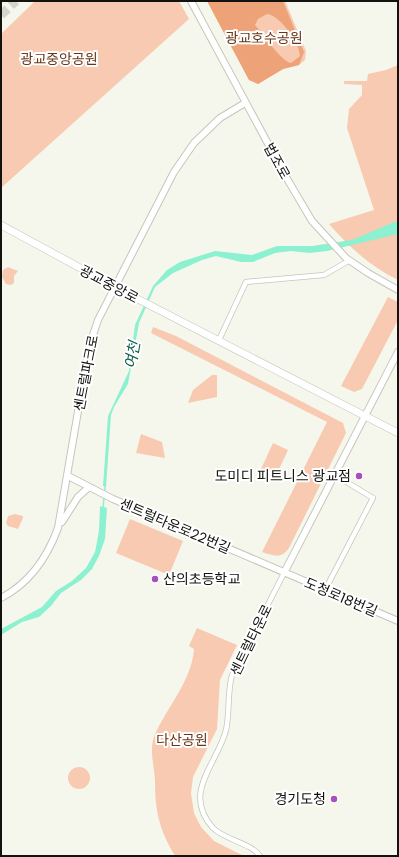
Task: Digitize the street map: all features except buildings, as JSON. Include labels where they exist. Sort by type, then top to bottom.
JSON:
[{"type":"main road","name":"광교중앙로","points":[[1,225],[130,295],[398,433]]},
{"type":"street","name":"법조로","points":[[191,1],[294,191],[319,229],[348,259],[368,273],[398,290]]},
{"type":"street","name":"센트럴파크로","points":[[1,598],[18,587],[34,572],[49,549],[58,528],[89,347],[98,320],[174,172],[194,143],[220,118],[245,103]]},
{"type":"street","points":[[219,340],[246,282],[324,275],[348,259]]},
{"type":"street","points":[[366,416],[398,352]]},
{"type":"street","name":"센트럴타운로","points":[[260,856],[255,851],[227,837],[213,827],[202,809],[200,790],[226,731],[232,675],[366,416]]},
{"type":"street","points":[[325,590],[373,498],[335,475]]},
{"type":"street","name":"센트럴타운로22번길","points":[[68,476],[113,499],[284,573]]},
{"type":"street","points":[[58,528],[78,497],[90,487]]},
{"type":"street","name":"도청로18번길","points":[[284,573],[398,621]]},
{"type":"green space","name":"광교중앙공원","points":[[35,1],[179,1],[189,19],[1,188],[1,34]]},
{"type":"green space","name":"광교호수공원","points":[[207,1],[285,1],[306,51],[305,60],[299,65],[283,69],[258,84],[249,80]]},
{"type":"green space","name":"광교호수공원","points":[[207,1],[283,1],[304,52],[299,65],[283,69],[258,84],[249,80]],"holes":[[[267,14],[278,19],[297,45],[300,56],[291,63],[277,52],[255,25],[258,19]]]},
{"type":"green space","points":[[398,65],[398,280],[378,269],[360,255],[329,224],[374,210],[347,128],[349,109],[362,95],[362,85],[344,84],[344,81],[367,81],[368,74],[386,70]]},
{"type":"green space","points":[[8,267],[18,271],[14,276],[14,283],[11,285],[6,284],[2,277],[3,270]]},
{"type":"green space","points":[[388,297],[398,302],[398,320],[362,389],[354,392],[341,386]]},
{"type":"green space","points":[[153,327],[176,336],[343,423],[346,433],[289,548],[283,554],[277,556],[262,552],[327,422],[151,333]]},
{"type":"green space","points":[[212,375],[217,375],[217,397],[188,403],[193,390]]},
{"type":"green space","points":[[141,434],[162,442],[165,458],[136,453]]},
{"type":"green space","points":[[273,443],[288,450],[275,478],[260,471]]},
{"type":"green space","points":[[15,514],[23,516],[18,529],[8,526],[6,523],[8,516]]},
{"type":"green space","points":[[130,519],[183,541],[169,575],[116,553]]},
{"type":"green space","name":"다산공원","points":[[197,628],[237,645],[220,680],[217,729],[193,777],[191,793],[194,813],[201,827],[214,841],[244,856],[175,856],[165,837],[157,811],[152,744],[161,722],[179,692],[189,671],[194,649],[189,646]]},
{"type":"green space","points":[[79,767],[87,770],[90,778],[87,786],[79,789],[71,786],[68,778],[71,770]]},
{"type":"water","points":[[394,222],[398,222],[398,234],[327,251],[310,253],[291,251],[275,253],[253,262],[241,262],[216,256],[202,260],[173,273],[155,287],[139,323],[128,384],[114,407],[111,415],[106,487],[103,486],[108,416],[129,371],[135,325],[153,286],[167,270],[180,262],[215,251],[252,255],[277,246],[312,246],[352,240]]},
{"type":"water","points":[[100,506],[107,508],[105,539],[99,556],[92,569],[81,580],[61,593],[51,606],[39,617],[22,622],[1,635],[1,629],[42,607],[56,591],[72,581],[86,568],[95,552],[99,531]]},
{"type":"waterway","name":"여천","points":[[105,485],[105,493]]},
{"type":"waterway","name":"여천","points":[[103,509],[104,497]]},
{"type":"tunnel","points":[[1,15],[16,1]]},
{"type":"place","name":"도미디 피트니스 광교점","points":[[359,476]]},
{"type":"place","name":"산의초등학교","points":[[155,579]]},
{"type":"place","name":"경기도청","points":[[334,799]]}]
